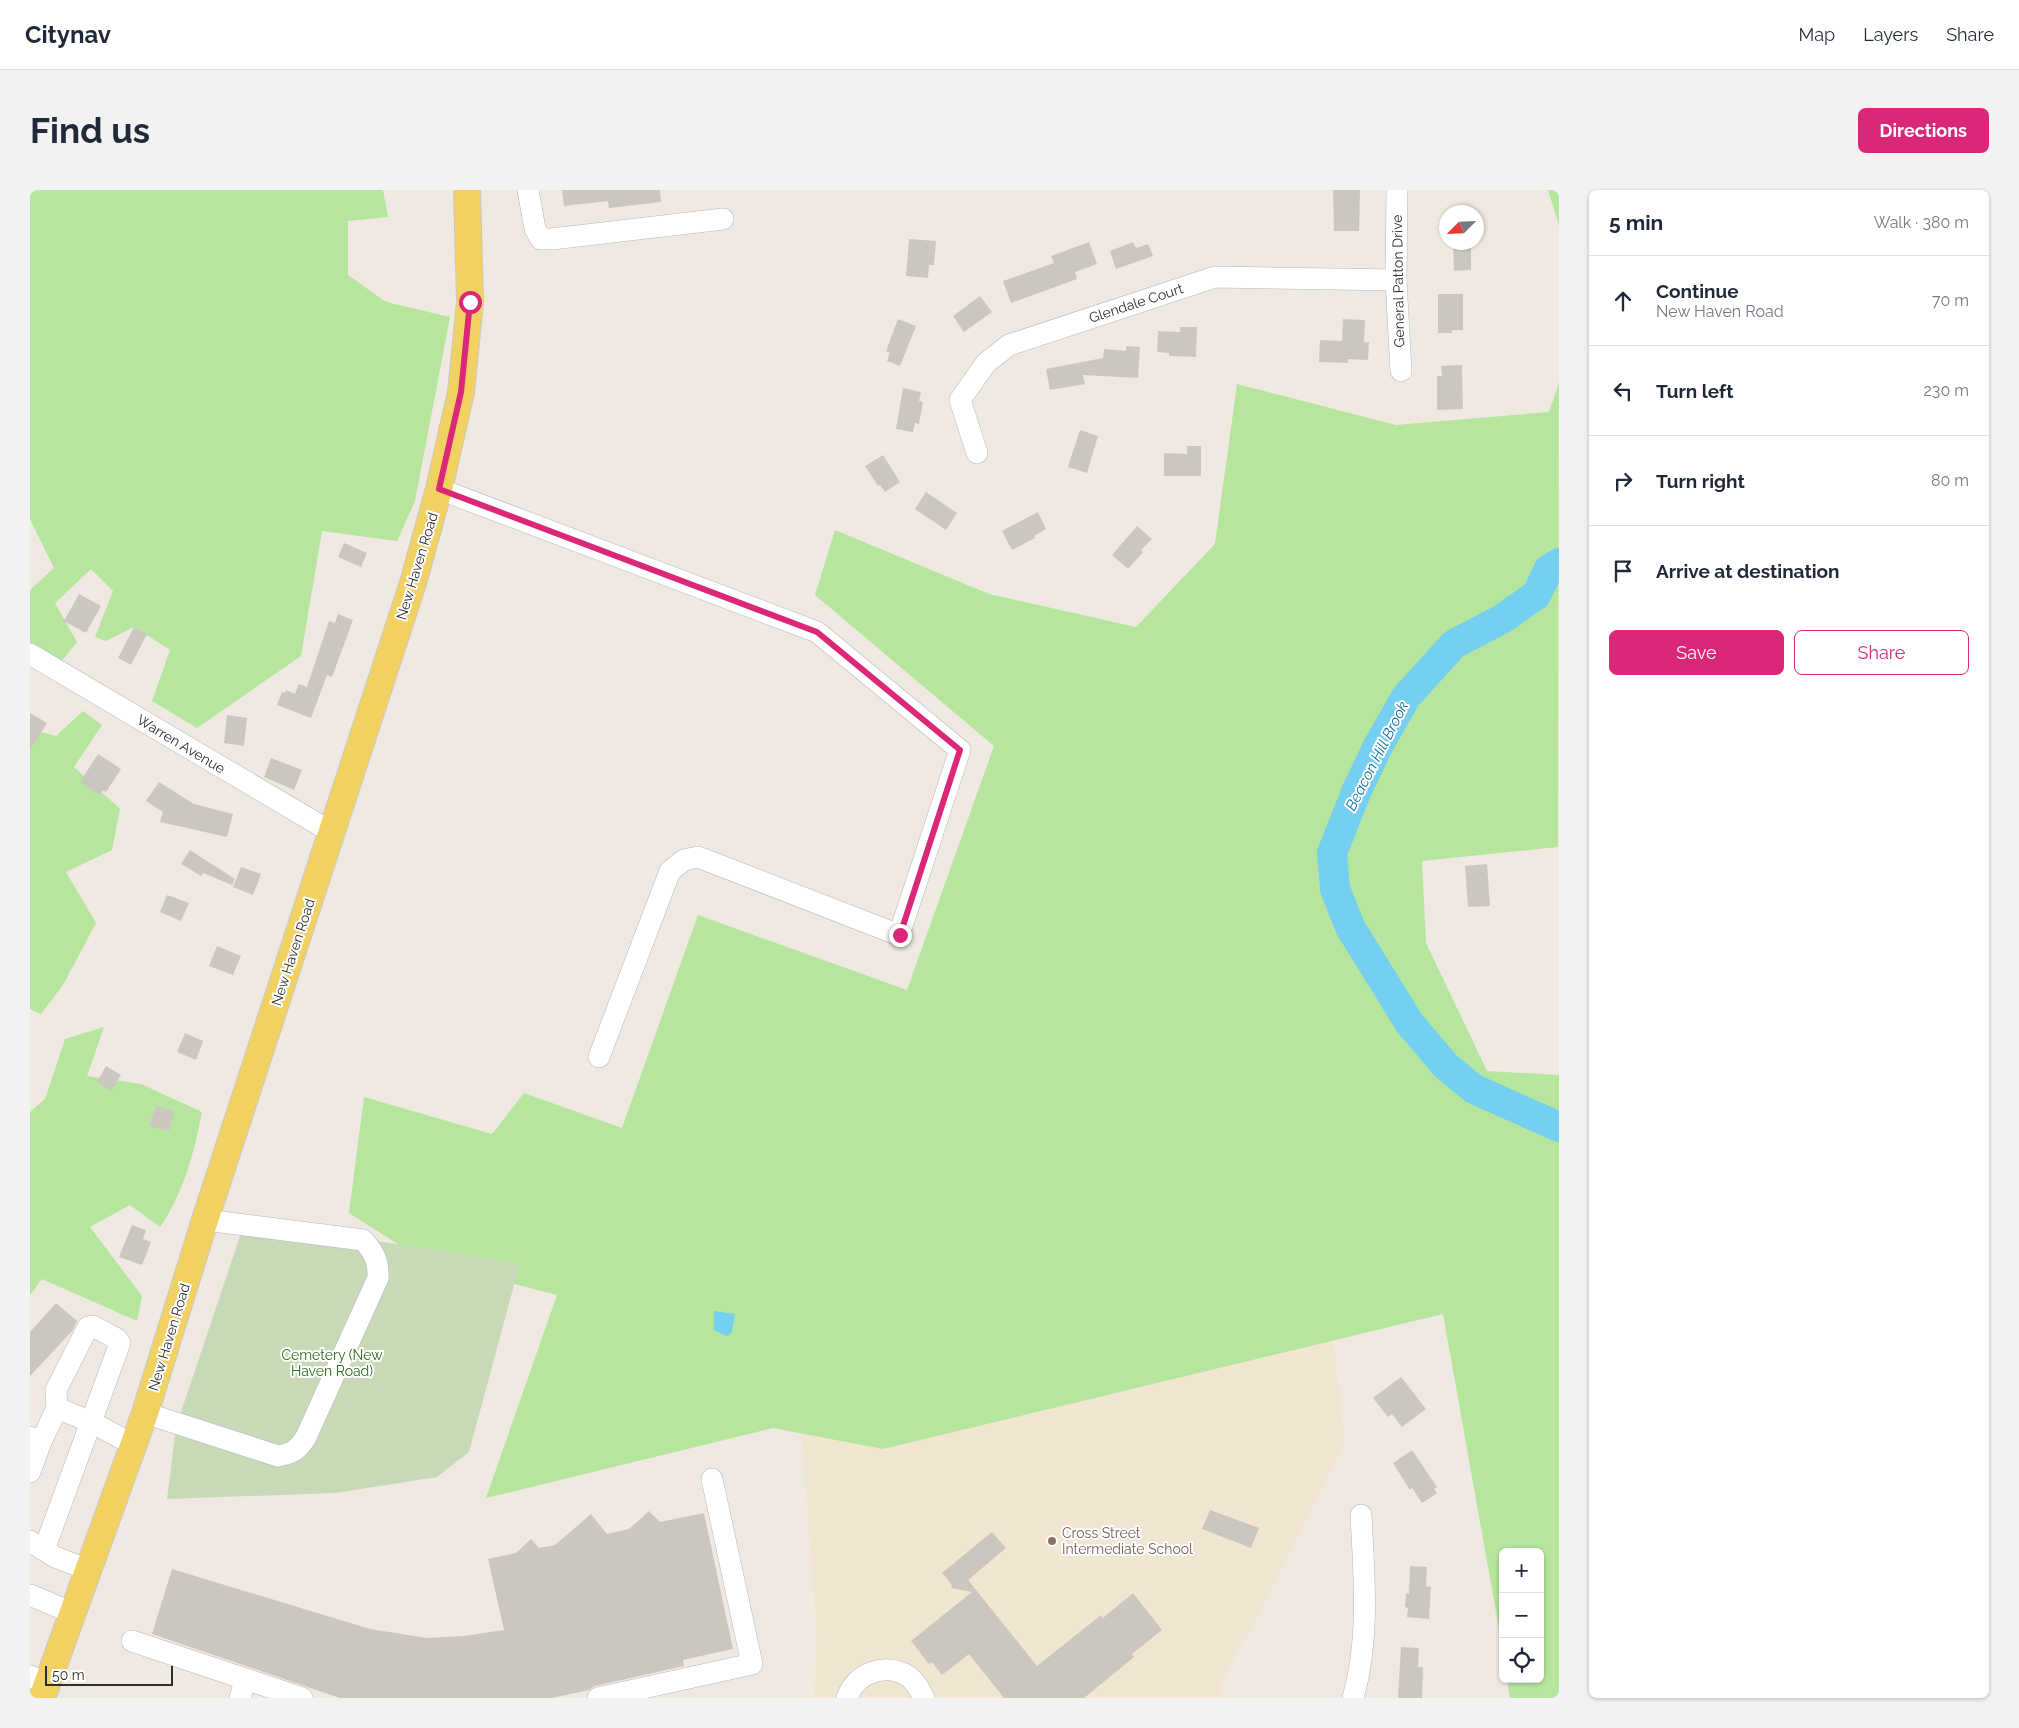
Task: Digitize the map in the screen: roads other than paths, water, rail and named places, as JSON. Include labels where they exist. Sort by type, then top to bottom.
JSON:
[{"type":"main road","name":"New Haven Road","points":[[40,1686],[73,1613],[145,1413],[205,1220],[333,833],[413,582],[439,489],[461,392],[470,302],[467,190]]},
{"type":"street","points":[[528,190],[535,229],[542,239],[723,219]]},
{"type":"street","name":"General Patton Drive","points":[[1397,190],[1396,280],[1401,371]]},
{"type":"street","name":"Glendale Court","points":[[977,453],[960,400],[986,363],[1009,345],[1215,277],[1396,280]]},
{"type":"street","points":[[439,489],[817,632],[960,750],[900,935],[698,857],[684,860],[670,871],[599,1057]]},
{"type":"street","name":"Warren Avenue","points":[[30,654],[333,833]]},
{"type":"street","points":[[145,1413],[278,1456],[293,1453],[300,1447],[306,1437],[378,1278],[377,1260],[372,1249],[363,1240],[205,1220]]},
{"type":"street","points":[[30,1472],[36,1439],[57,1408],[56,1390],[88,1327],[93,1326],[117,1339],[120,1343],[91,1422],[37,1546],[55,1556],[89,1570]]},
{"type":"street","points":[[57,1408],[91,1422],[134,1445]]},
{"type":"street","points":[[598,1698],[752,1664],[712,1479]]},
{"type":"street","points":[[1353,1698],[1363,1647],[1364,1592],[1361,1515]]},
{"type":"street","points":[[30,1595],[73,1613]]},
{"type":"street","points":[[132,1641],[243,1689],[302,1698]]},
{"type":"street","points":[[847,1698],[849,1691],[858,1680],[870,1673],[883,1669],[896,1671],[909,1677],[918,1686],[924,1698]]},
{"type":"water","points":[[714,1311],[735,1314],[732,1332],[727,1336],[714,1330]]},
{"type":"waterway","name":"Beacon Hill Brook","points":[[1559,563],[1549,569],[1536,595],[1502,619],[1454,644],[1406,697],[1378,746],[1357,790],[1332,853],[1335,889],[1350,927],[1410,1024],[1446,1066],[1474,1089],[1559,1127]]},
{"type":"place","name":"Cross Street Intermediate School","points":[[1052,1541]]},
{"type":"park label","name":"Cemetery (New Haven Road)","points":[[332,1364]]}]
